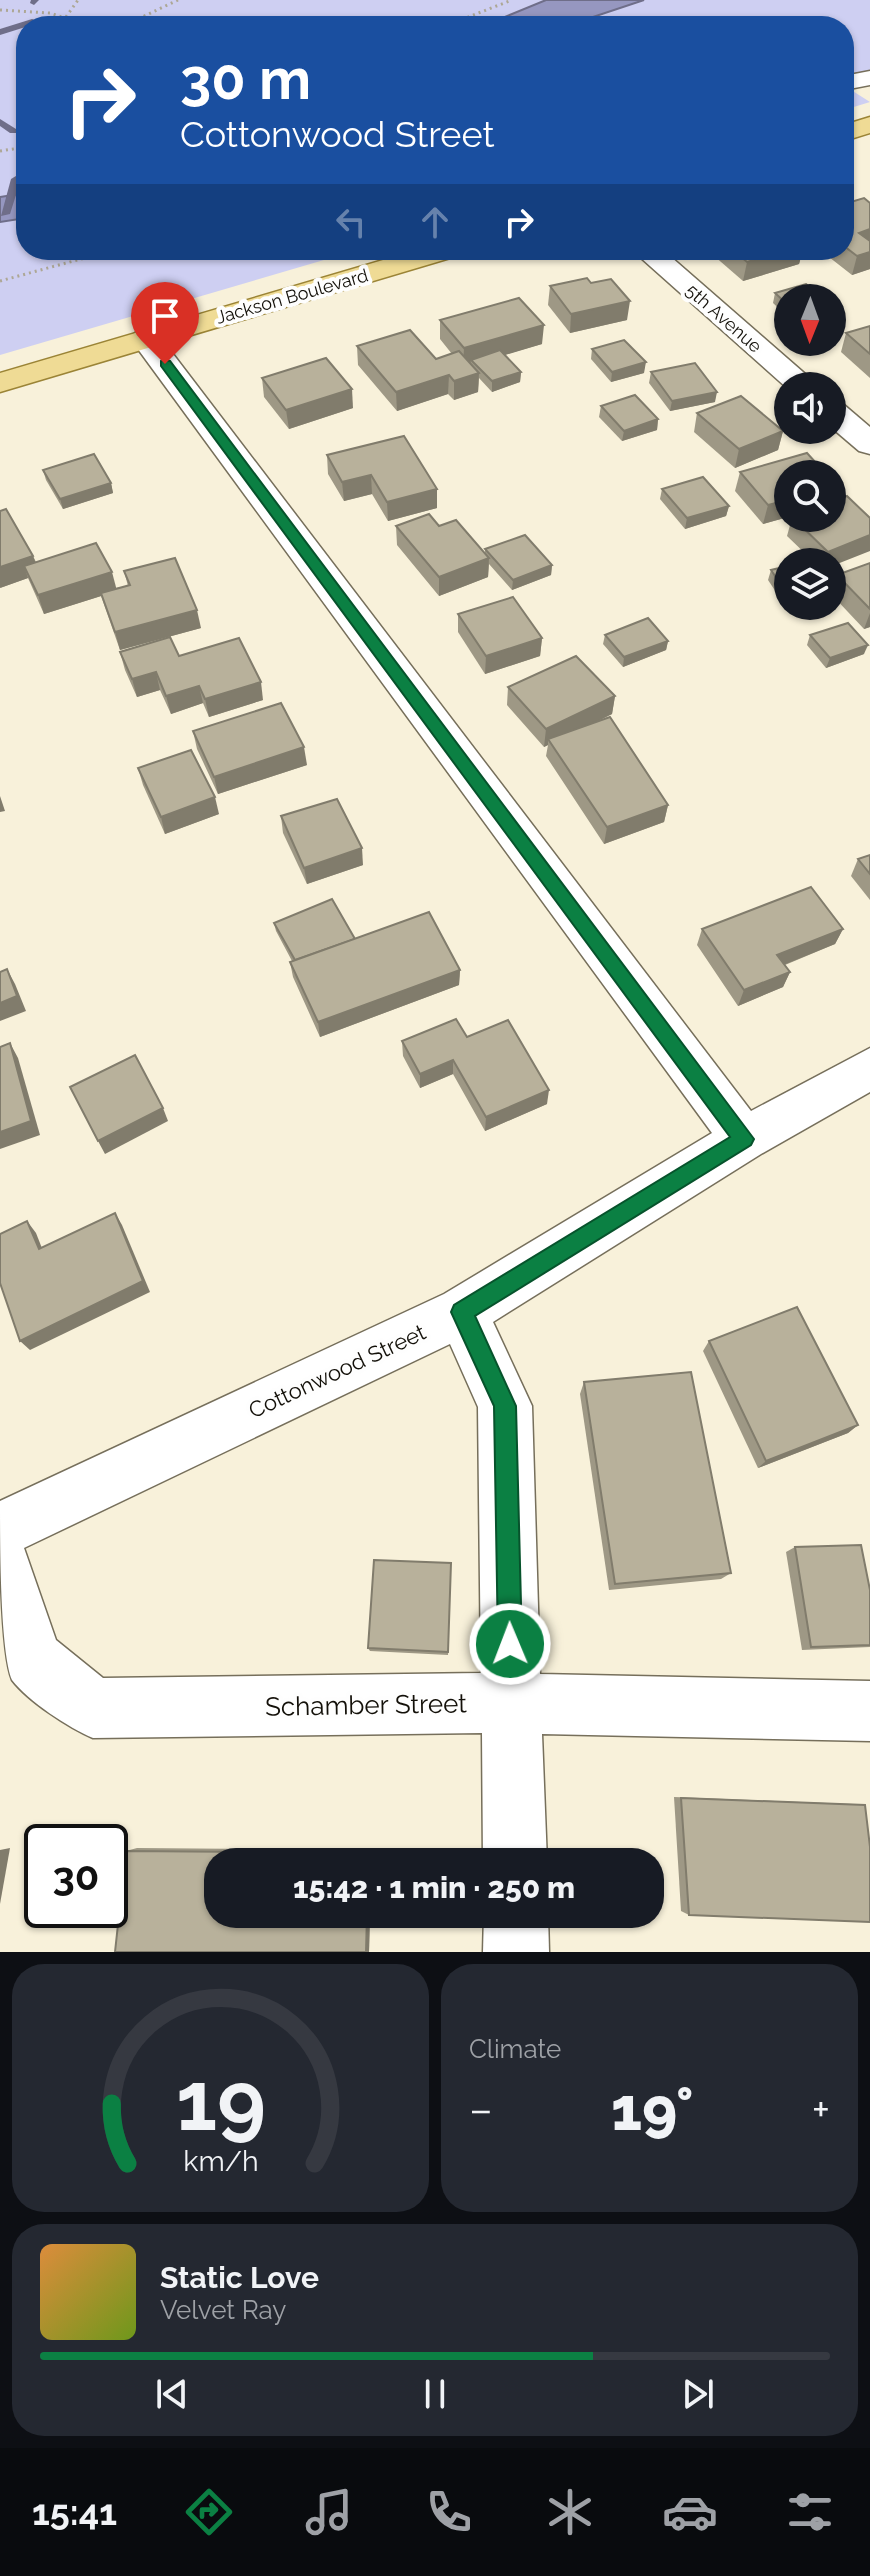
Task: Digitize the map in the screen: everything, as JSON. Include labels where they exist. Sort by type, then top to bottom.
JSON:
[{"type":"main road","name":"Jackson Boulevard","points":[[0,383],[413,260]]},
{"type":"street","name":"5th Avenue","points":[[658,260],[787,372]]},
{"type":"street","points":[[146,339],[744,1139]]},
{"type":"street","points":[[846,423],[870,444]]},
{"type":"street","name":"Cottonwood Street","points":[[0,1530],[462,1312],[744,1139],[870,1068]]},
{"type":"street","points":[[462,1312],[505,1406],[515,1848]]},
{"type":"street","name":"Schamber Street","points":[[0,1559],[33,1659],[93,1708],[511,1703],[870,1711]]},
{"type":"street","points":[[516,1928],[516,1952]]},
{"type":"path","points":[[144,16],[178,0]]},
{"type":"path","points":[[471,16],[512,0]]},
{"type":"path","points":[[0,10],[57,16]]},
{"type":"path","points":[[0,281],[77,260]]},
{"type":"shaded area","points":[[0,0],[870,0],[870,82],[854,86],[854,16],[16,16],[16,260],[324,260],[0,355]]},
{"type":"shaded area","points":[[546,0],[644,0],[596,16],[507,16]]},
{"type":"shaded area","points":[[854,92],[870,102],[854,107]]},
{"type":"shaded area","points":[[16,195],[16,220],[0,222],[0,197]]},
{"type":"building","points":[[864,198],[870,203],[870,229],[859,233],[870,241],[870,252],[857,256],[854,254],[854,201]]},
{"type":"building","points":[[587,278],[591,283],[611,279],[630,301],[571,314],[550,286]]},
{"type":"building","points":[[519,298],[544,325],[464,348],[440,320]]},
{"type":"building","points":[[870,326],[870,354],[846,333]]},
{"type":"building","points":[[410,330],[436,359],[459,351],[479,373],[454,381],[449,375],[396,392],[357,346]]},
{"type":"building","points":[[624,340],[646,362],[612,372],[592,349]]},
{"type":"building","points":[[500,350],[521,372],[492,381],[471,360]]},
{"type":"building","points":[[326,358],[352,389],[286,410],[262,378]]},
{"type":"building","points":[[695,363],[717,392],[672,401],[651,372]]},
{"type":"building","points":[[635,395],[658,419],[624,431],[601,406]]},
{"type":"building","points":[[741,396],[774,424],[774,435],[739,449],[697,413]]},
{"type":"building","points":[[404,436],[437,489],[387,502],[371,475],[342,482],[327,455]]},
{"type":"building","points":[[807,453],[813,460],[782,460]]},
{"type":"building","points":[[94,454],[111,483],[60,499],[43,470]]},
{"type":"building","points":[[774,462],[774,504],[768,505],[740,472]]},
{"type":"building","points":[[703,477],[729,506],[687,518],[662,489]]},
{"type":"building","points":[[846,496],[870,518],[870,535],[838,548],[824,548],[807,532],[846,532]]},
{"type":"building","points":[[6,509],[33,556],[0,567],[0,511]]},
{"type":"building","points":[[429,514],[439,526],[456,520],[489,558],[439,577],[396,526]]},
{"type":"building","points":[[525,535],[552,565],[513,580],[485,549]]},
{"type":"building","points":[[96,543],[112,572],[38,595],[24,566]]},
{"type":"building","points":[[175,558],[197,610],[115,632],[101,593],[130,585],[124,571]]},
{"type":"building","points":[[870,563],[870,609],[846,584],[846,572]]},
{"type":"building","points":[[513,597],[542,638],[486,656],[458,614]]},
{"type":"building","points":[[648,618],[668,641],[624,657],[605,635]]},
{"type":"building","points":[[848,623],[868,645],[830,658],[810,635]]},
{"type":"building","points":[[170,637],[179,656],[239,638],[261,682],[205,699],[199,686],[166,696],[156,672],[132,679],[120,652]]},
{"type":"building","points":[[576,656],[615,696],[546,729],[508,687]]},
{"type":"building","points":[[281,703],[304,747],[214,777],[193,731]]},
{"type":"building","points":[[610,717],[668,805],[607,827],[548,739]]},
{"type":"building","points":[[191,750],[215,797],[161,817],[138,768]]},
{"type":"building","points":[[337,799],[362,848],[304,868],[281,816]]},
{"type":"building","points":[[870,855],[870,874],[858,859]]},
{"type":"building","points":[[811,887],[843,929],[777,955],[790,972],[744,990],[702,929]]},
{"type":"building","points":[[332,899],[355,939],[295,960],[274,923]]},
{"type":"building","points":[[429,912],[460,970],[318,1022],[290,962]]},
{"type":"building","points":[[7,969],[17,996],[0,1003],[0,972]]},
{"type":"building","points":[[456,1019],[467,1037],[508,1020],[549,1090],[486,1117],[453,1060],[420,1074],[402,1041]]},
{"type":"building","points":[[10,1043],[31,1121],[0,1132],[0,1047]]},
{"type":"building","points":[[135,1055],[163,1108],[98,1141],[70,1087]]},
{"type":"building","points":[[115,1213],[143,1281],[20,1341],[0,1283],[0,1234],[27,1221],[39,1249]]},
{"type":"building","points":[[797,1307],[858,1425],[766,1461],[709,1341]]},
{"type":"building","points":[[691,1372],[731,1573],[615,1584],[584,1382]]},
{"type":"building","points":[[861,1545],[870,1590],[870,1645],[811,1647],[795,1547]]},
{"type":"building","points":[[374,1560],[451,1563],[448,1652],[368,1648]]},
{"type":"building","points":[[681,1798],[865,1805],[870,1847],[870,1922],[689,1915]]},
{"type":"building","points":[[128,1851],[204,1852],[204,1928],[367,1928],[366,1952],[115,1952],[118,1928],[128,1928]]},
{"type":"waterway","points":[[0,32],[16,27]]},
{"type":"waterway","points":[[0,122],[13,131]]},
{"type":"waterway","points":[[5,214],[16,179]]},
{"type":"route","points":[[165,364],[744,1139],[462,1312],[505,1406],[510,1644]]}]
